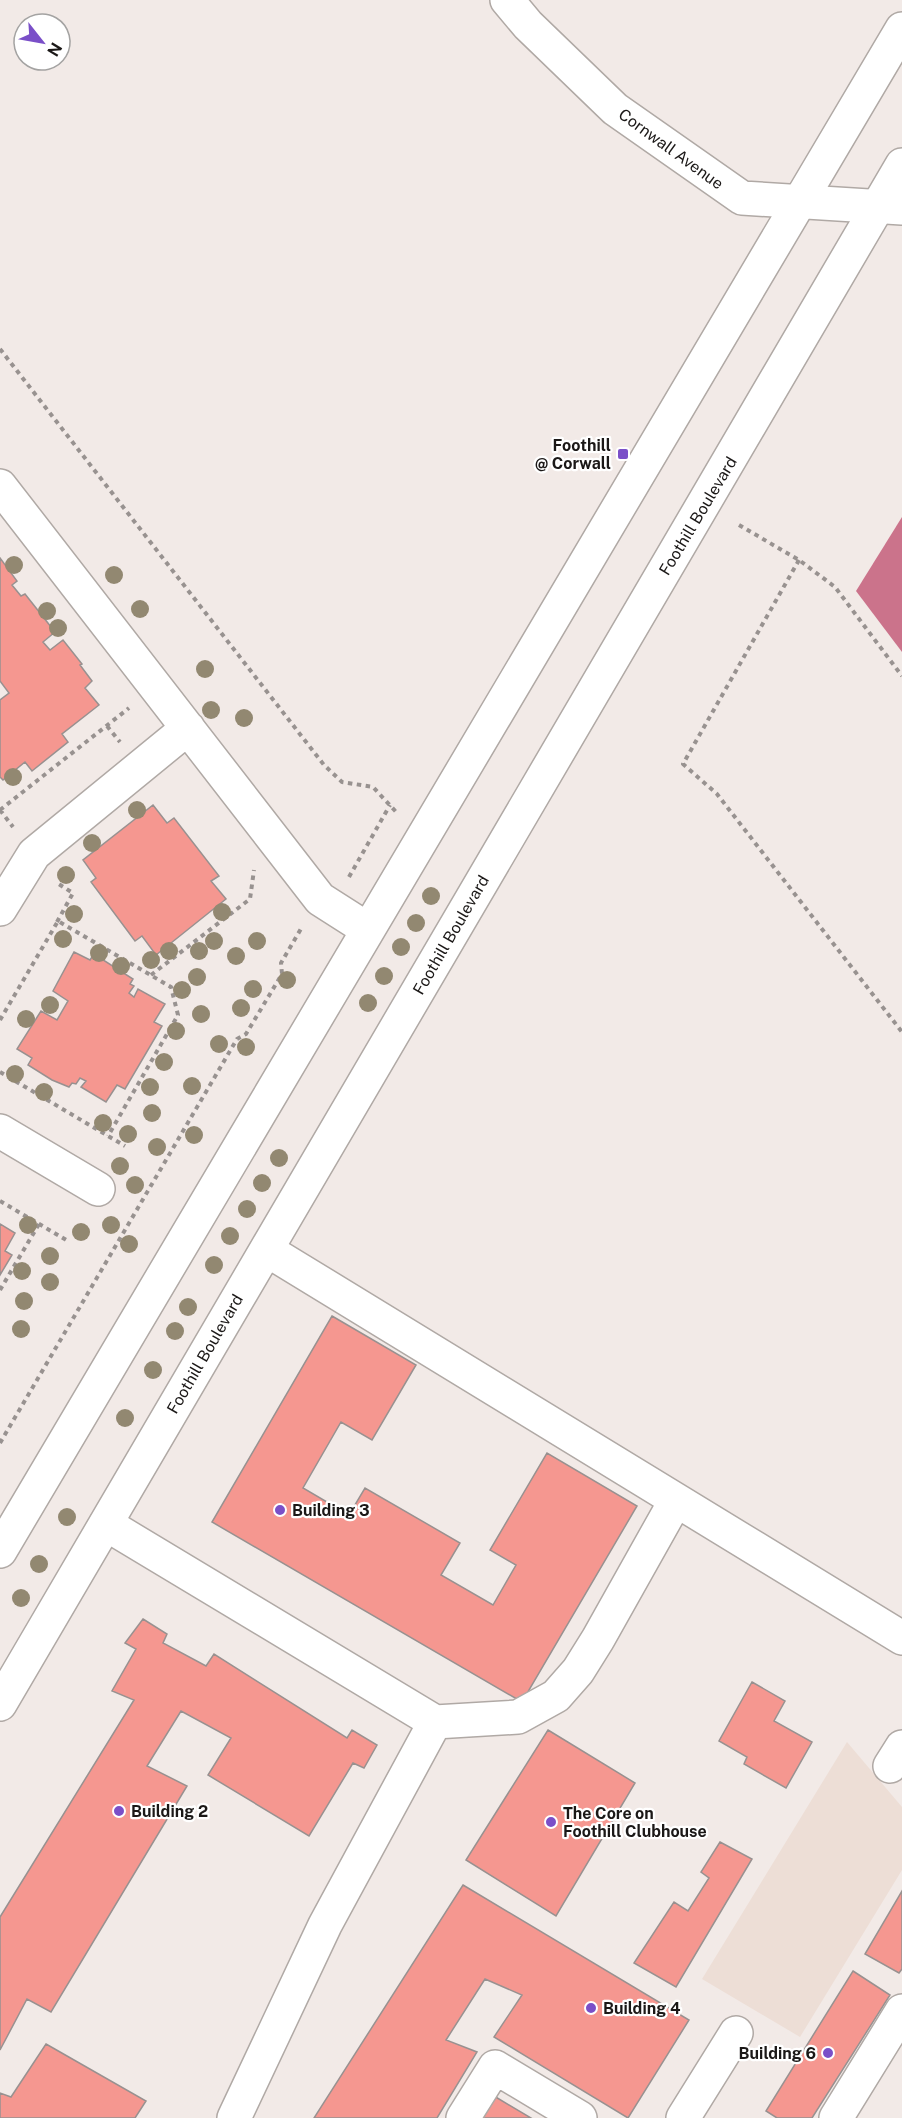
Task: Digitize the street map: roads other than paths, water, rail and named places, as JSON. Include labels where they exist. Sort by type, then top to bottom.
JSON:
[{"type":"main road","name":"Cornwall Avenue","points":[[507,0],[528,25],[615,109],[706,176],[742,198],[890,207]]},
{"type":"main road","points":[[0,1551],[902,29]]},
{"type":"main road","name":"Foothill Boulevard","points":[[0,1704],[826,299],[890,207],[902,165]]},
{"type":"main road","points":[[0,486],[188,729],[272,861],[320,899],[367,929]]},
{"type":"main road","points":[[0,909],[34,854],[188,729]]},
{"type":"main road","points":[[0,1131],[98,1189]]},
{"type":"main road","points":[[267,1250],[902,1638]]},
{"type":"main road","points":[[106,1524],[435,1722],[518,1717],[556,1696],[578,1671],[598,1639],[676,1500]]},
{"type":"main road","points":[[234,2118],[325,1925],[435,1722]]},
{"type":"main road","points":[[836,2118],[902,2011]]},
{"type":"main road","points":[[682,2118],[736,2032]]},
{"type":"main road","points":[[463,2118],[495,2067],[580,2118]]},
{"type":"place","name":"Foothill @ Corwall","points":[[623,454]]},
{"type":"place","name":"Building 3","points":[[280,1510]]},
{"type":"place","name":"Building 2","points":[[119,1811]]},
{"type":"place","name":"The Core on Foothill Clubhouse","points":[[551,1822]]},
{"type":"place","name":"Building 4","points":[[591,2008]]},
{"type":"place","name":"Building 6","points":[[828,2053]]}]
